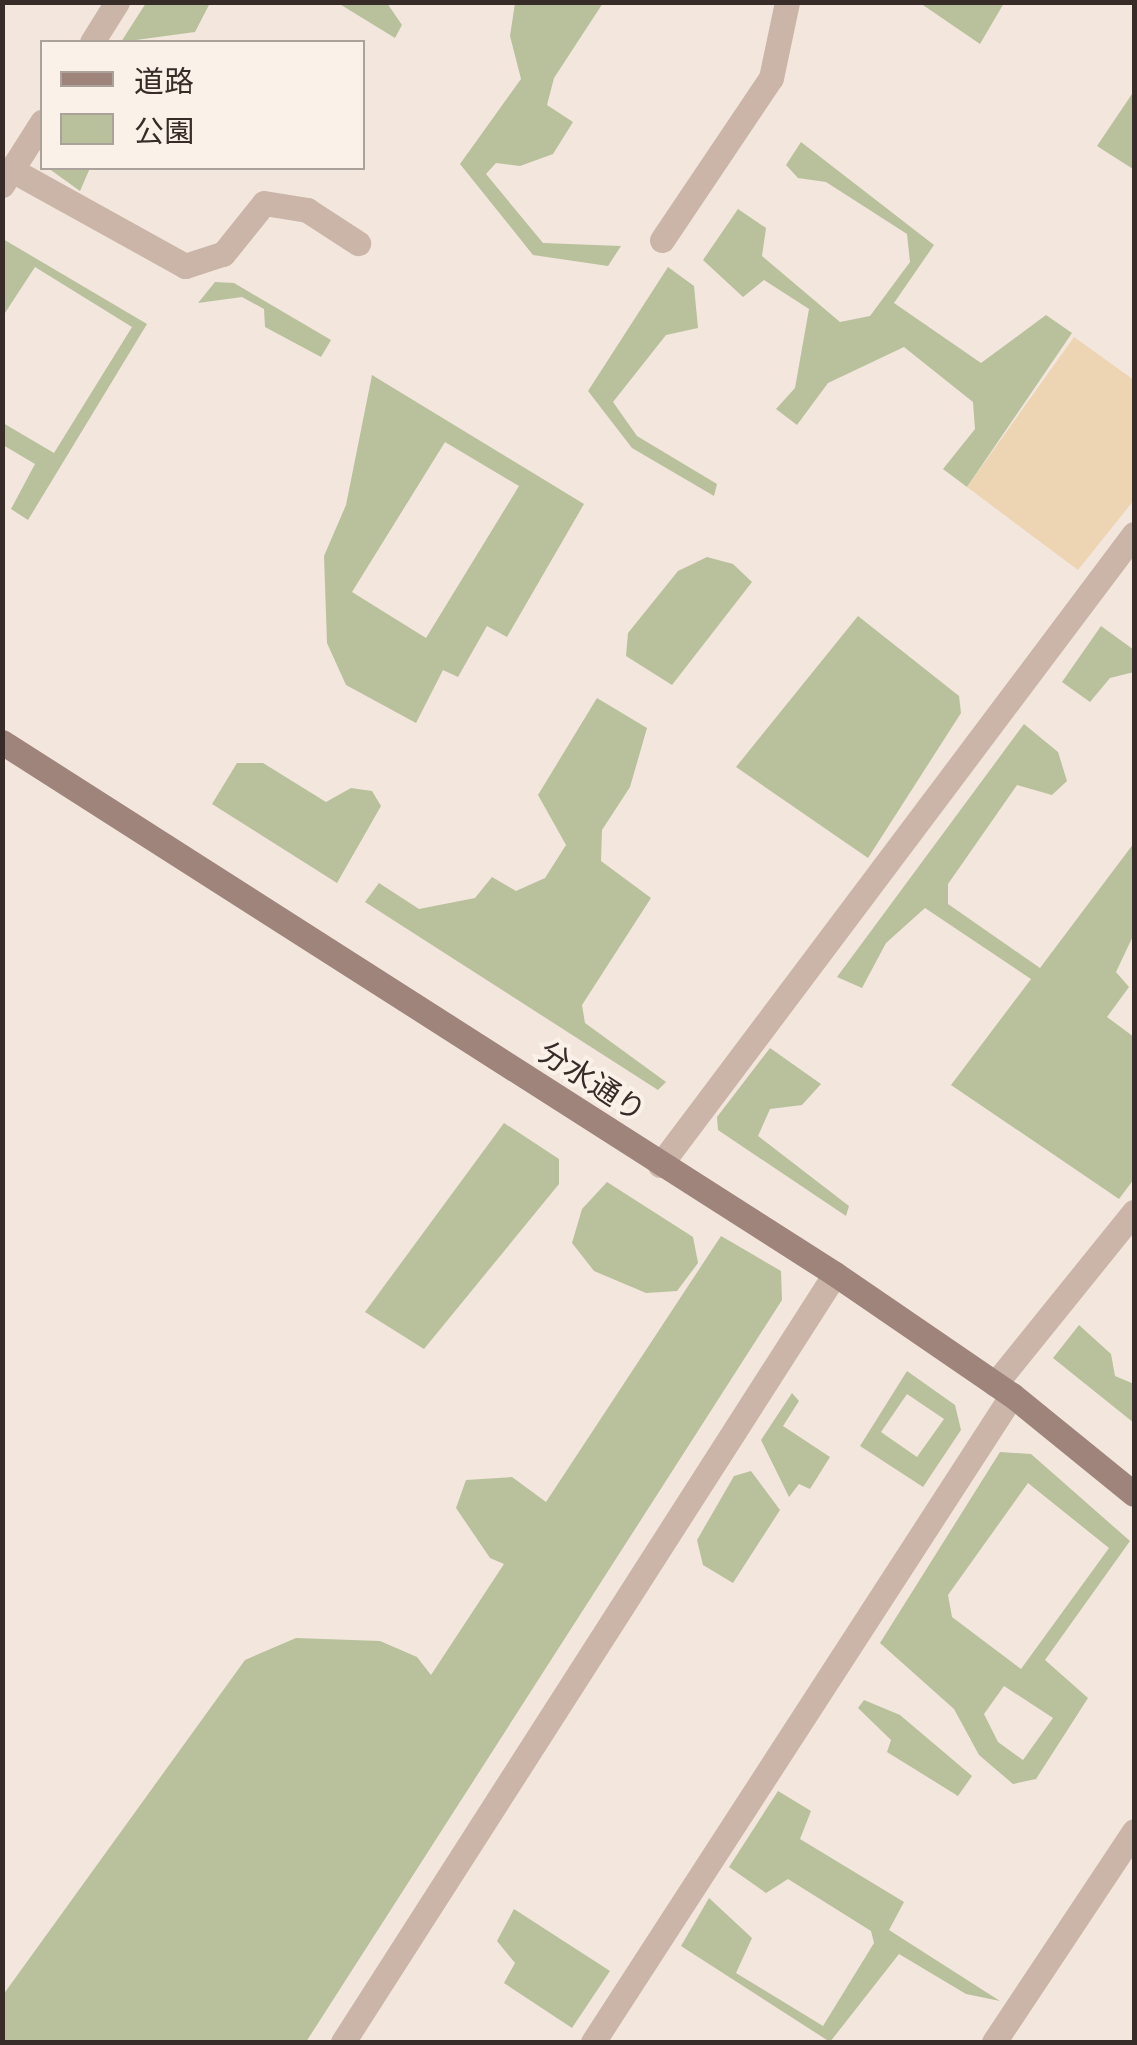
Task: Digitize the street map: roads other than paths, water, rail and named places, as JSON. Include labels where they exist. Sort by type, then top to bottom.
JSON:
[{"type":"street","points":[[93,40],[118,2]]},
{"type":"street","points":[[662,240],[772,78],[787,2]]},
{"type":"street","points":[[40,125],[7,178],[184,266],[223,254],[264,203],[307,210],[358,243]]},
{"type":"street","points":[[660,1165],[1134,534]]},
{"type":"street","name":"分水通り","points":[[2,742],[835,1274],[1004,1390],[1134,1494]]},
{"type":"street","points":[[593,2042],[1004,1390],[1134,1212]]},
{"type":"street","points":[[344,2042],[835,1274]]},
{"type":"street","points":[[994,2042],[1134,1831]]}]
